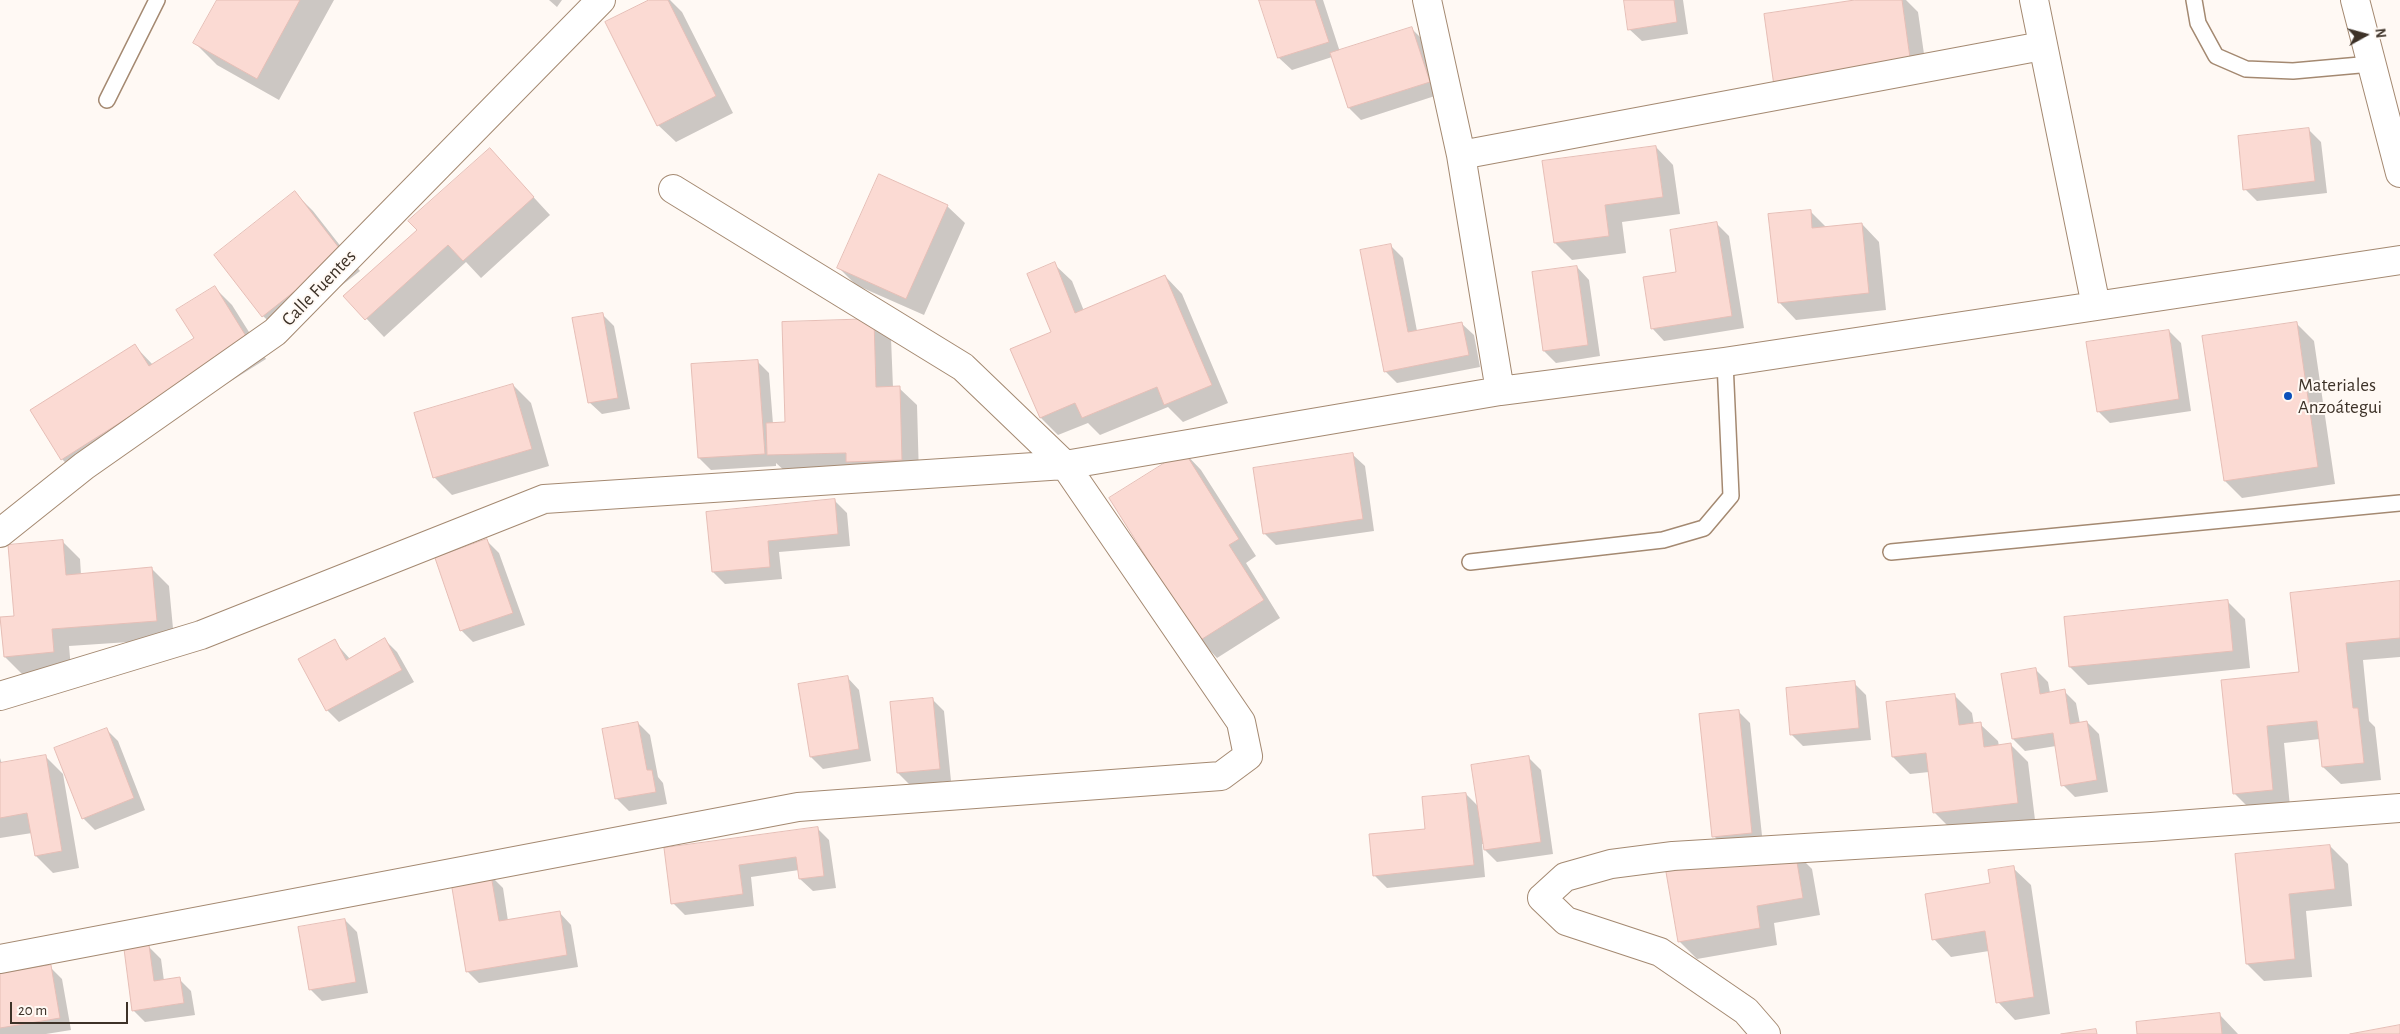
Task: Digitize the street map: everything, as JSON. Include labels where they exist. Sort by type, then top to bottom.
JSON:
[{"type":"main road","name":"Calle Fuentes","points":[[0,533],[84,466],[275,332],[601,0]]},
{"type":"main road","points":[[1427,0],[1461,155],[1500,391]]},
{"type":"main road","points":[[2034,0],[2096,306]]},
{"type":"main road","points":[[2355,0],[2400,173]]},
{"type":"main road","points":[[1461,155],[2042,46]]},
{"type":"main road","points":[[0,959],[798,807],[1220,776],[1248,756],[1241,722],[1065,465],[964,367],[673,189]]},
{"type":"main road","points":[[0,696],[200,635],[544,499],[1065,465],[1500,391],[1725,362],[2400,260]]},
{"type":"main road","points":[[1766,1034],[1746,1011],[1660,952],[1566,920],[1542,898],[1565,876],[1611,864],[1673,856],[2152,827],[2400,808]]},
{"type":"lane","points":[[107,100],[156,0]]},
{"type":"lane","points":[[2194,0],[2198,23],[2216,56],[2246,69],[2293,71],[2371,64]]},
{"type":"lane","points":[[1470,562],[1663,540],[1704,528],[1731,496],[1725,362]]},
{"type":"lane","points":[[1891,552],[2400,503]]},
{"type":"building","points":[[217,0],[300,0],[257,79],[193,43]]},
{"type":"building","points":[[649,0],[668,0],[716,96],[657,126],[605,22]]},
{"type":"building","points":[[1259,0],[1315,0],[1329,42],[1278,58]]},
{"type":"building","points":[[1624,0],[1674,0],[1677,22],[1628,30]]},
{"type":"building","points":[[1855,0],[1902,0],[1911,65],[1774,86],[1764,14]]},
{"type":"building","points":[[1412,27],[1430,82],[1348,108],[1330,53]]},
{"type":"building","points":[[2309,128],[2315,181],[2243,190],[2238,136]]},
{"type":"building","points":[[1656,146],[1663,197],[1605,205],[1609,236],[1554,243],[1542,161]]},
{"type":"building","points":[[490,148],[534,197],[463,261],[448,245],[365,320],[343,296],[417,230],[408,221]]},
{"type":"building","points":[[879,174],[948,205],[906,299],[837,268]]},
{"type":"building","points":[[295,191],[343,253],[262,317],[214,255]]},
{"type":"building","points":[[1811,210],[1812,228],[1862,223],[1869,293],[1778,303],[1768,214]]},
{"type":"building","points":[[1717,222],[1732,316],[1651,329],[1643,277],[1676,272],[1670,230]]},
{"type":"building","points":[[1391,244],[1408,332],[1462,322],[1469,355],[1384,372],[1360,250]]},
{"type":"building","points":[[1055,262],[1075,313],[1165,275],[1212,385],[1164,405],[1157,387],[1082,418],[1075,403],[1040,418],[1010,349],[1051,332],[1027,274]]},
{"type":"building","points":[[1577,266],[1588,345],[1543,351],[1532,272]]},
{"type":"building","points":[[215,286],[249,341],[61,460],[30,410],[135,344],[149,366],[194,338],[176,310]]},
{"type":"building","points":[[603,313],[618,398],[588,403],[572,318]]},
{"type":"building","points":[[874,319],[876,387],[900,386],[902,460],[846,462],[846,453],[767,455],[766,423],[785,422],[782,322]]},
{"type":"building","points":[[2297,322],[2318,467],[2224,481],[2202,336]]},
{"type":"building","points":[[2169,330],[2179,399],[2097,412],[2086,342]]},
{"type":"building","points":[[758,360],[765,454],[698,458],[691,364]]},
{"type":"building","points":[[513,384],[532,449],[433,478],[414,413]]},
{"type":"building","points":[[1184,451],[1239,539],[1229,545],[1264,600],[1199,641],[1109,498]]},
{"type":"building","points":[[1353,453],[1363,519],[1263,534],[1253,468]]},
{"type":"building","points":[[835,499],[838,534],[768,541],[770,567],[712,572],[706,512]]},
{"type":"building","points":[[487,539],[513,613],[460,631],[435,558]]},
{"type":"building","points":[[63,540],[66,575],[152,567],[157,621],[52,629],[54,652],[4,657],[0,617],[14,616],[8,545]]},
{"type":"building","points":[[2400,581],[2400,638],[2346,643],[2353,708],[2358,708],[2364,763],[2322,767],[2317,721],[2267,726],[2273,790],[2233,794],[2221,680],[2299,672],[2290,593]]},
{"type":"building","points":[[2228,600],[2233,651],[2069,667],[2064,617]]},
{"type":"building","points":[[385,638],[402,670],[326,711],[298,659],[335,639],[346,660]]},
{"type":"building","points":[[2036,668],[2040,694],[2065,689],[2070,724],[2087,721],[2097,780],[2061,786],[2053,733],[2012,739],[2001,674]]},
{"type":"building","points":[[848,676],[859,749],[810,757],[798,684]]},
{"type":"building","points":[[1855,681],[1859,728],[1790,735],[1786,688]]},
{"type":"building","points":[[1955,694],[1959,725],[1981,722],[1984,747],[2011,743],[2018,803],[1933,813],[1926,753],[1892,757],[1886,702]]},
{"type":"building","points":[[933,698],[940,769],[897,773],[890,702]]},
{"type":"building","points":[[1739,710],[1752,833],[1712,837],[1699,714]]},
{"type":"building","points":[[638,722],[647,770],[652,770],[656,792],[615,799],[602,729]]},
{"type":"building","points":[[107,728],[134,798],[82,819],[54,748]]},
{"type":"building","points":[[46,755],[62,851],[35,856],[27,813],[0,818],[0,763]]},
{"type":"building","points":[[1529,756],[1541,842],[1484,850],[1471,765]]},
{"type":"building","points":[[1466,793],[1474,865],[1373,876],[1369,834],[1425,829],[1422,797]]},
{"type":"building","points":[[818,827],[824,876],[799,879],[796,857],[739,865],[743,894],[671,904],[664,848]]},
{"type":"building","points":[[2330,845],[2335,889],[2289,894],[2295,959],[2246,964],[2235,854]]},
{"type":"building","points":[[1795,850],[1803,898],[1757,906],[1760,928],[1678,942],[1666,872]]},
{"type":"building","points":[[2014,866],[2034,997],[1996,1003],[1985,931],[1932,940],[1925,894],[1990,883],[1988,870]]},
{"type":"building","points":[[491,875],[499,921],[560,911],[567,955],[466,972],[451,882]]},
{"type":"building","points":[[345,919],[356,982],[309,990],[298,927]]},
{"type":"building","points":[[149,945],[154,981],[180,977],[184,1003],[132,1011],[124,949]]},
{"type":"building","points":[[51,965],[60,1018],[0,1028],[0,974]]},
{"type":"building","points":[[2220,1013],[2222,1034],[2137,1034],[2136,1022]]},
{"type":"building","points":[[2400,1025],[2400,1034],[2350,1034]]},
{"type":"building","points":[[2096,1029],[2097,1034],[2061,1034]]},
{"type":"place","name":"Materiales Anzoátegui","points":[[2288,396]]}]
